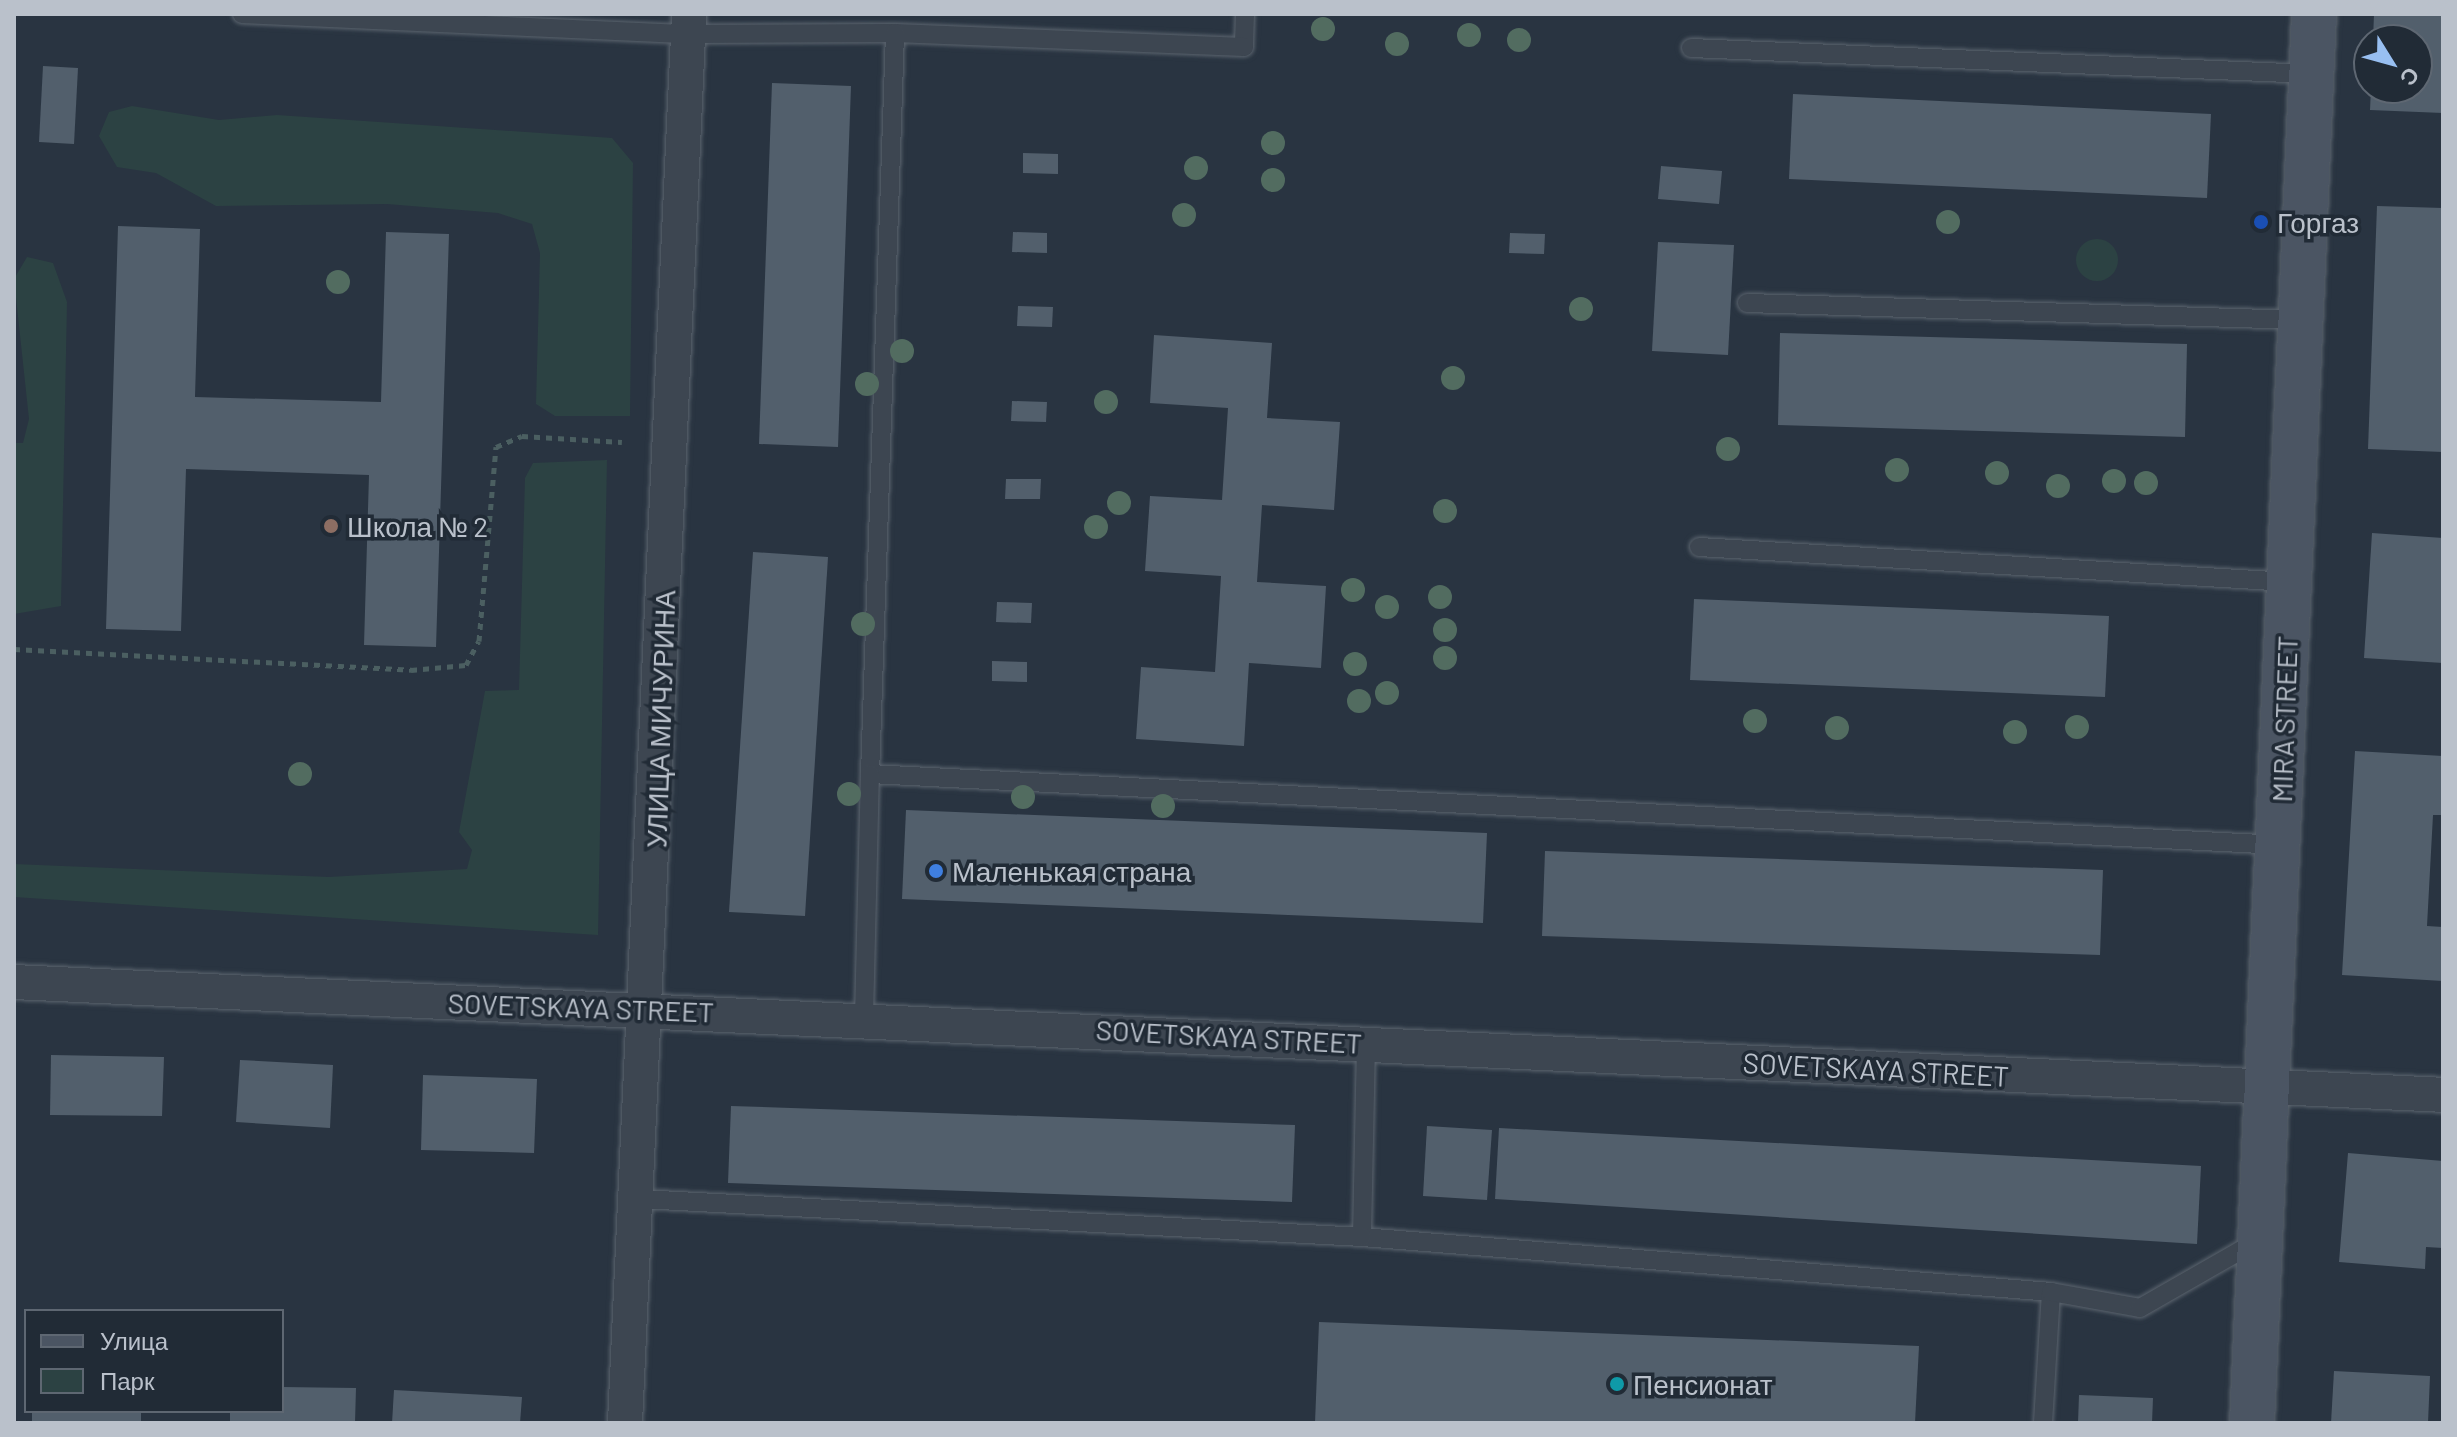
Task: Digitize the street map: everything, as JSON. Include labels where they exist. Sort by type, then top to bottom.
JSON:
[{"type":"street","name":"MIRA STREET","points":[[2252,1423],[2314,14]]},
{"type":"street","name":"УЛИЦА МИЧУРИНА","points":[[625,1423],[640,1199],[688,24]]},
{"type":"street","name":"SOVETSKAYA STREET","points":[[14,982],[648,1011],[864,1017],[2443,1095]]},
{"type":"lane","points":[[242,14],[688,24],[1244,47],[1245,14]]},
{"type":"lane","points":[[864,1017],[895,33]]},
{"type":"lane","points":[[1691,48],[2311,74]]},
{"type":"lane","points":[[1747,303],[2301,320]]},
{"type":"lane","points":[[1699,547],[2290,582]]},
{"type":"lane","points":[[870,774],[2279,845]]},
{"type":"lane","points":[[1362,1237],[1366,1044]]},
{"type":"lane","points":[[640,1199],[1362,1237],[2051,1292],[2140,1308],[2261,1239]]},
{"type":"lane","points":[[2043,1423],[2051,1292]]},
{"type":"path","points":[[14,649],[411,670],[466,665],[479,641],[496,447],[522,436],[622,442]]},
{"type":"green space","points":[[132,106],[219,120],[277,115],[612,138],[633,163],[630,416],[555,416],[536,404],[540,253],[532,224],[498,213],[387,204],[216,206],[156,173],[117,167],[99,136],[109,112]]},
{"type":"green space","points":[[2097,239],[2112,245],[2118,260],[2112,275],[2097,281],[2082,275],[2076,260],[2082,245]]},
{"type":"green space","points":[[27,257],[53,263],[67,302],[61,606],[14,614],[14,443],[23,443],[29,419],[14,279]]},
{"type":"green space","points":[[607,460],[598,935],[14,897],[14,864],[329,877],[467,869],[472,850],[459,832],[485,691],[519,690],[525,478],[533,463]]},
{"type":"building","points":[[2374,14],[2443,14],[2443,113],[2370,110],[2370,104],[2433,104],[2433,24],[2374,24]]},
{"type":"building","points":[[43,66],[78,68],[74,144],[39,142]]},
{"type":"building","points":[[772,83],[851,86],[838,447],[759,444]]},
{"type":"building","points":[[1793,94],[2211,114],[2207,198],[1789,179]]},
{"type":"building","points":[[1023,153],[1058,154],[1058,174],[1023,173]]},
{"type":"building","points":[[1661,166],[1722,171],[1719,204],[1658,199]]},
{"type":"building","points":[[2377,206],[2443,208],[2443,452],[2368,449]]},
{"type":"building","points":[[118,226],[200,229],[195,397],[381,402],[386,232],[449,234],[436,647],[364,645],[369,475],[186,469],[181,631],[106,629]]},
{"type":"building","points":[[1013,232],[1047,233],[1047,253],[1012,252]]},
{"type":"building","points":[[1510,233],[1545,234],[1544,254],[1509,253]]},
{"type":"building","points":[[1658,242],[1734,245],[1728,355],[1652,351]]},
{"type":"building","points":[[1018,306],[1053,307],[1052,327],[1017,326]]},
{"type":"building","points":[[1780,333],[2187,344],[2185,437],[1778,425]]},
{"type":"building","points":[[1154,335],[1272,343],[1267,418],[1340,422],[1334,510],[1262,505],[1257,582],[1326,586],[1321,668],[1249,663],[1244,746],[1136,739],[1141,667],[1215,672],[1221,576],[1145,571],[1150,496],[1222,500],[1228,408],[1150,403]]},
{"type":"building","points":[[1012,401],[1047,402],[1046,422],[1011,421]]},
{"type":"building","points":[[1006,479],[1041,479],[1040,499],[1005,499]]},
{"type":"building","points":[[2372,533],[2443,538],[2443,663],[2364,658]]},
{"type":"building","points":[[753,552],[828,557],[805,916],[729,912]]},
{"type":"building","points":[[1694,599],[2109,616],[2105,697],[1690,680]]},
{"type":"building","points":[[997,602],[1032,603],[1031,623],[996,622]]},
{"type":"building","points":[[992,661],[1027,662],[1027,682],[992,681]]},
{"type":"building","points":[[2355,751],[2443,756],[2443,815],[2433,815],[2427,926],[2443,927],[2443,981],[2342,975]]},
{"type":"building","points":[[906,810],[1487,833],[1483,923],[902,899]]},
{"type":"building","points":[[1545,851],[2103,870],[2100,955],[1542,936]]},
{"type":"building","points":[[51,1055],[164,1057],[162,1116],[50,1115]]},
{"type":"building","points":[[240,1060],[333,1065],[330,1128],[236,1122]]},
{"type":"building","points":[[423,1075],[537,1079],[534,1153],[421,1150]]},
{"type":"building","points":[[731,1106],[1295,1125],[1292,1202],[728,1183]]},
{"type":"building","points":[[1427,1126],[1492,1130],[1487,1200],[1423,1196]]},
{"type":"building","points":[[1499,1128],[2201,1166],[2197,1244],[1495,1199]]},
{"type":"building","points":[[2348,1153],[2443,1161],[2443,1248],[2426,1247],[2425,1269],[2339,1262]]},
{"type":"building","name":"Пенсионат","points":[[1319,1322],[1919,1346],[1915,1423],[1315,1423]]},
{"type":"building","points":[[2334,1371],[2430,1376],[2428,1423],[2331,1423]]},
{"type":"building","points":[[284,1387],[356,1388],[355,1423],[230,1423],[230,1413],[284,1413]]},
{"type":"building","points":[[394,1390],[522,1397],[520,1423],[392,1423]]},
{"type":"building","points":[[2079,1395],[2153,1398],[2152,1423],[2078,1423]]},
{"type":"building","points":[[32,1413],[141,1413],[141,1423],[32,1423]]},
{"type":"place","name":"Горгаз","points":[[2261,222]]},
{"type":"place","name":"Школа № 2","points":[[331,526]]},
{"type":"place","name":"Маленькая страна","points":[[936,871]]},
{"type":"place","name":"Пенсионат","points":[[1617,1384]]}]
